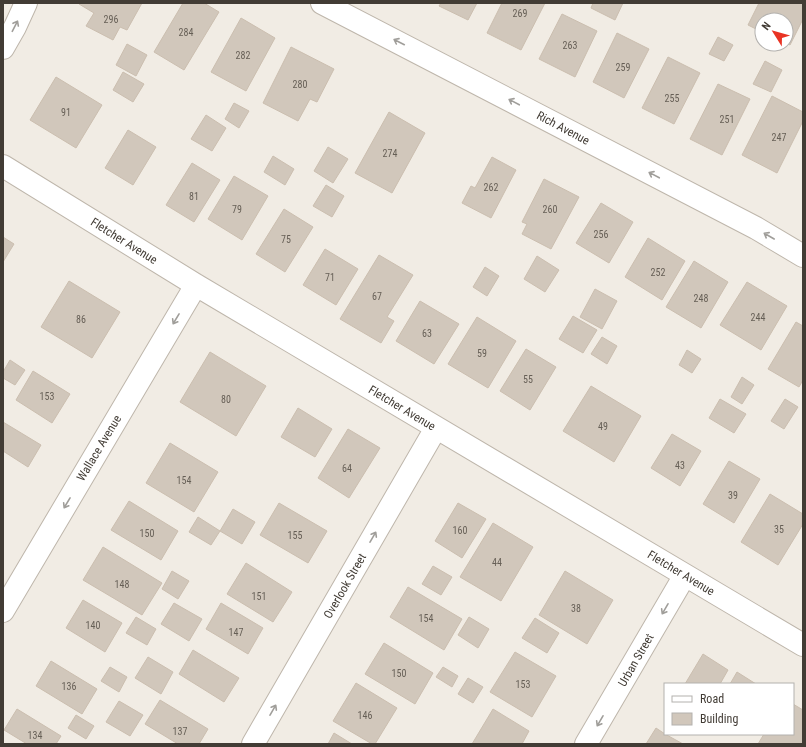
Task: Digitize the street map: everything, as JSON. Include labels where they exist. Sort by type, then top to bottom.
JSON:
[{"type":"street","points":[[3,48],[26,3]]},
{"type":"street","name":"Rich Avenue","points":[[322,3],[756,228],[803,256]]},
{"type":"street","name":"Fletcher Avenue","points":[[3,166],[196,285],[803,645]]},
{"type":"street","name":"Wallace Avenue","points":[[3,610],[196,285]]},
{"type":"street","name":"Overlook Street","points":[[253,744],[436,428]]},
{"type":"street","name":"Urban Street","points":[[586,744],[685,575]]},
{"type":"building","points":[[142,3],[127,30],[120,27],[113,40],[86,26],[94,13],[79,4]]},
{"type":"building","points":[[183,3],[204,3],[219,12],[184,70],[154,52]]},
{"type":"building","points":[[441,3],[477,3],[468,20],[439,6]]},
{"type":"building","points":[[502,3],[545,3],[521,50],[487,33]]},
{"type":"building","points":[[593,3],[623,3],[615,20],[591,8]]},
{"type":"building","points":[[759,3],[803,3],[803,19],[794,37],[794,12],[754,12]]},
{"type":"building","points":[[754,13],[754,28],[748,25]]},
{"type":"building","points":[[562,14],[597,31],[575,77],[539,59]]},
{"type":"building","points":[[241,18],[275,38],[246,91],[211,72]]},
{"type":"building","points":[[617,33],[649,49],[624,98],[593,82]]},
{"type":"building","points":[[718,37],[733,45],[724,61],[709,54]]},
{"type":"building","points":[[127,44],[147,55],[136,76],[116,65]]},
{"type":"building","points":[[291,47],[334,69],[317,102],[310,99],[298,121],[263,103]]},
{"type":"building","points":[[668,57],[700,73],[674,124],[642,108]]},
{"type":"building","points":[[765,61],[782,70],[771,92],[753,84]]},
{"type":"building","points":[[123,72],[144,84],[133,102],[113,90]]},
{"type":"building","points":[[56,77],[102,105],[76,148],[30,120]]},
{"type":"building","points":[[718,84],[750,99],[722,155],[690,139]]},
{"type":"building","points":[[772,96],[803,112],[803,121],[777,173],[742,155]]},
{"type":"building","points":[[234,103],[249,111],[239,128],[225,119]]},
{"type":"building","points":[[389,112],[425,133],[392,193],[355,173]]},
{"type":"building","points":[[206,115],[226,128],[212,151],[191,139]]},
{"type":"building","points":[[128,130],[156,147],[133,185],[105,168]]},
{"type":"building","points":[[328,147],[348,159],[333,183],[314,171]]},
{"type":"building","points":[[273,156],[294,169],[285,185],[264,172]]},
{"type":"building","points":[[492,157],[516,170],[491,218],[462,203],[471,186],[475,188]]},
{"type":"building","points":[[192,163],[220,180],[194,222],[166,205]]},
{"type":"building","points":[[234,176],[268,196],[242,240],[208,219]]},
{"type":"building","points":[[544,179],[579,197],[551,249],[522,234],[527,224],[522,222]]},
{"type":"building","points":[[326,185],[344,196],[332,217],[313,206]]},
{"type":"building","points":[[601,203],[633,222],[609,263],[576,243]]},
{"type":"building","points":[[284,209],[313,227],[285,272],[256,254]]},
{"type":"building","points":[[3,237],[14,244],[3,262]]},
{"type":"building","points":[[648,238],[685,261],[662,300],[625,277]]},
{"type":"building","points":[[325,249],[358,269],[336,305],[303,285]]},
{"type":"building","points":[[379,255],[413,275],[387,317],[394,321],[381,343],[340,319]]},
{"type":"building","points":[[537,256],[559,270],[545,292],[524,279]]},
{"type":"building","points":[[694,261],[728,282],[701,328],[666,307]]},
{"type":"building","points":[[485,267],[499,276],[487,296],[473,287]]},
{"type":"building","points":[[69,281],[120,312],[92,358],[41,327]]},
{"type":"building","points":[[747,282],[787,306],[761,350],[720,325]]},
{"type":"building","points":[[595,289],[617,301],[602,329],[580,317]]},
{"type":"building","points":[[420,301],[459,324],[434,364],[396,341]]},
{"type":"building","points":[[573,316],[597,330],[583,353],[559,339]]},
{"type":"building","points":[[477,317],[516,341],[488,388],[448,364]]},
{"type":"building","points":[[796,322],[803,326],[803,380],[799,387],[768,369]]},
{"type":"building","points":[[602,337],[617,346],[607,364],[591,354]]},
{"type":"building","points":[[526,349],[556,367],[530,410],[500,391]]},
{"type":"building","points":[[687,350],[701,359],[692,373],[679,365]]},
{"type":"building","points":[[210,352],[266,386],[236,436],[180,402]]},
{"type":"building","points":[[10,360],[25,370],[15,385],[3,378],[3,372]]},
{"type":"building","points":[[33,371],[70,394],[52,423],[16,400]]},
{"type":"building","points":[[742,377],[754,385],[742,404],[731,397]]},
{"type":"building","points":[[591,386],[641,416],[614,462],[563,431]]},
{"type":"building","points":[[720,399],[746,414],[734,433],[709,418]]},
{"type":"building","points":[[785,399],[798,407],[784,429],[771,421]]},
{"type":"building","points":[[298,408],[332,429],[315,457],[281,437]]},
{"type":"building","points":[[3,422],[41,445],[28,467],[3,451]]},
{"type":"building","points":[[348,429],[380,448],[349,498],[318,478]]},
{"type":"building","points":[[672,434],[701,451],[680,486],[651,468]]},
{"type":"building","points":[[170,443],[218,472],[194,512],[146,483]]},
{"type":"building","points":[[729,461],[760,479],[734,523],[703,504]]},
{"type":"building","points":[[770,494],[803,514],[803,524],[778,565],[741,542]]},
{"type":"building","points":[[129,501],[178,531],[161,560],[111,530]]},
{"type":"building","points":[[279,503],[327,531],[308,563],[260,535]]},
{"type":"building","points":[[458,503],[486,519],[462,558],[435,541]]},
{"type":"building","points":[[233,509],[255,522],[242,544],[220,531]]},
{"type":"building","points":[[198,517],[220,531],[211,545],[189,532]]},
{"type":"building","points":[[493,523],[533,547],[501,601],[460,577]]},
{"type":"building","points":[[103,547],[162,583],[142,615],[83,580]]},
{"type":"building","points":[[246,563],[292,592],[273,622],[227,594]]},
{"type":"building","points":[[433,566],[452,577],[441,595],[422,584]]},
{"type":"building","points":[[172,571],[189,581],[178,599],[162,589]]},
{"type":"building","points":[[565,571],[613,600],[587,644],[539,615]]},
{"type":"building","points":[[408,587],[462,619],[444,650],[390,617]]},
{"type":"building","points":[[83,600],[122,623],[105,652],[66,628]]},
{"type":"building","points":[[174,603],[202,619],[189,641],[161,624]]},
{"type":"building","points":[[221,603],[263,628],[248,654],[206,629]]},
{"type":"building","points":[[136,617],[156,629],[147,645],[126,633]]},
{"type":"building","points":[[469,617],[489,629],[478,648],[458,635]]},
{"type":"building","points":[[535,618],[559,633],[547,653],[522,638]]},
{"type":"building","points":[[384,643],[433,673],[415,704],[365,674]]},
{"type":"building","points":[[193,650],[239,678],[224,702],[179,674]]},
{"type":"building","points":[[515,652],[556,676],[532,717],[490,692]]},
{"type":"building","points":[[703,654],[728,670],[721,683],[686,683]]},
{"type":"building","points":[[148,657],[173,672],[161,694],[135,678]]},
{"type":"building","points":[[51,661],[97,689],[82,714],[36,686]]},
{"type":"building","points":[[110,667],[127,677],[119,692],[101,681]]},
{"type":"building","points":[[443,667],[458,676],[452,687],[436,677]]},
{"type":"building","points":[[737,672],[754,683],[731,683]]},
{"type":"building","points":[[468,678],[483,687],[473,703],[458,694]]},
{"type":"building","points":[[356,683],[397,708],[375,744],[372,744],[333,721]]},
{"type":"building","points":[[160,700],[208,729],[199,744],[178,744],[145,724]]},
{"type":"building","points":[[119,701],[143,715],[130,736],[106,722]]},
{"type":"building","points":[[794,705],[803,710],[803,744],[758,744],[763,735],[794,735]]},
{"type":"building","points":[[17,709],[61,736],[56,744],[27,744],[4,730]]},
{"type":"building","points":[[493,709],[529,731],[522,744],[472,744]]},
{"type":"building","points":[[76,715],[94,726],[86,739],[68,728]]},
{"type":"building","points":[[656,728],[664,733],[664,735],[683,744],[646,744]]},
{"type":"building","points":[[334,733],[352,744],[328,744]]}]
